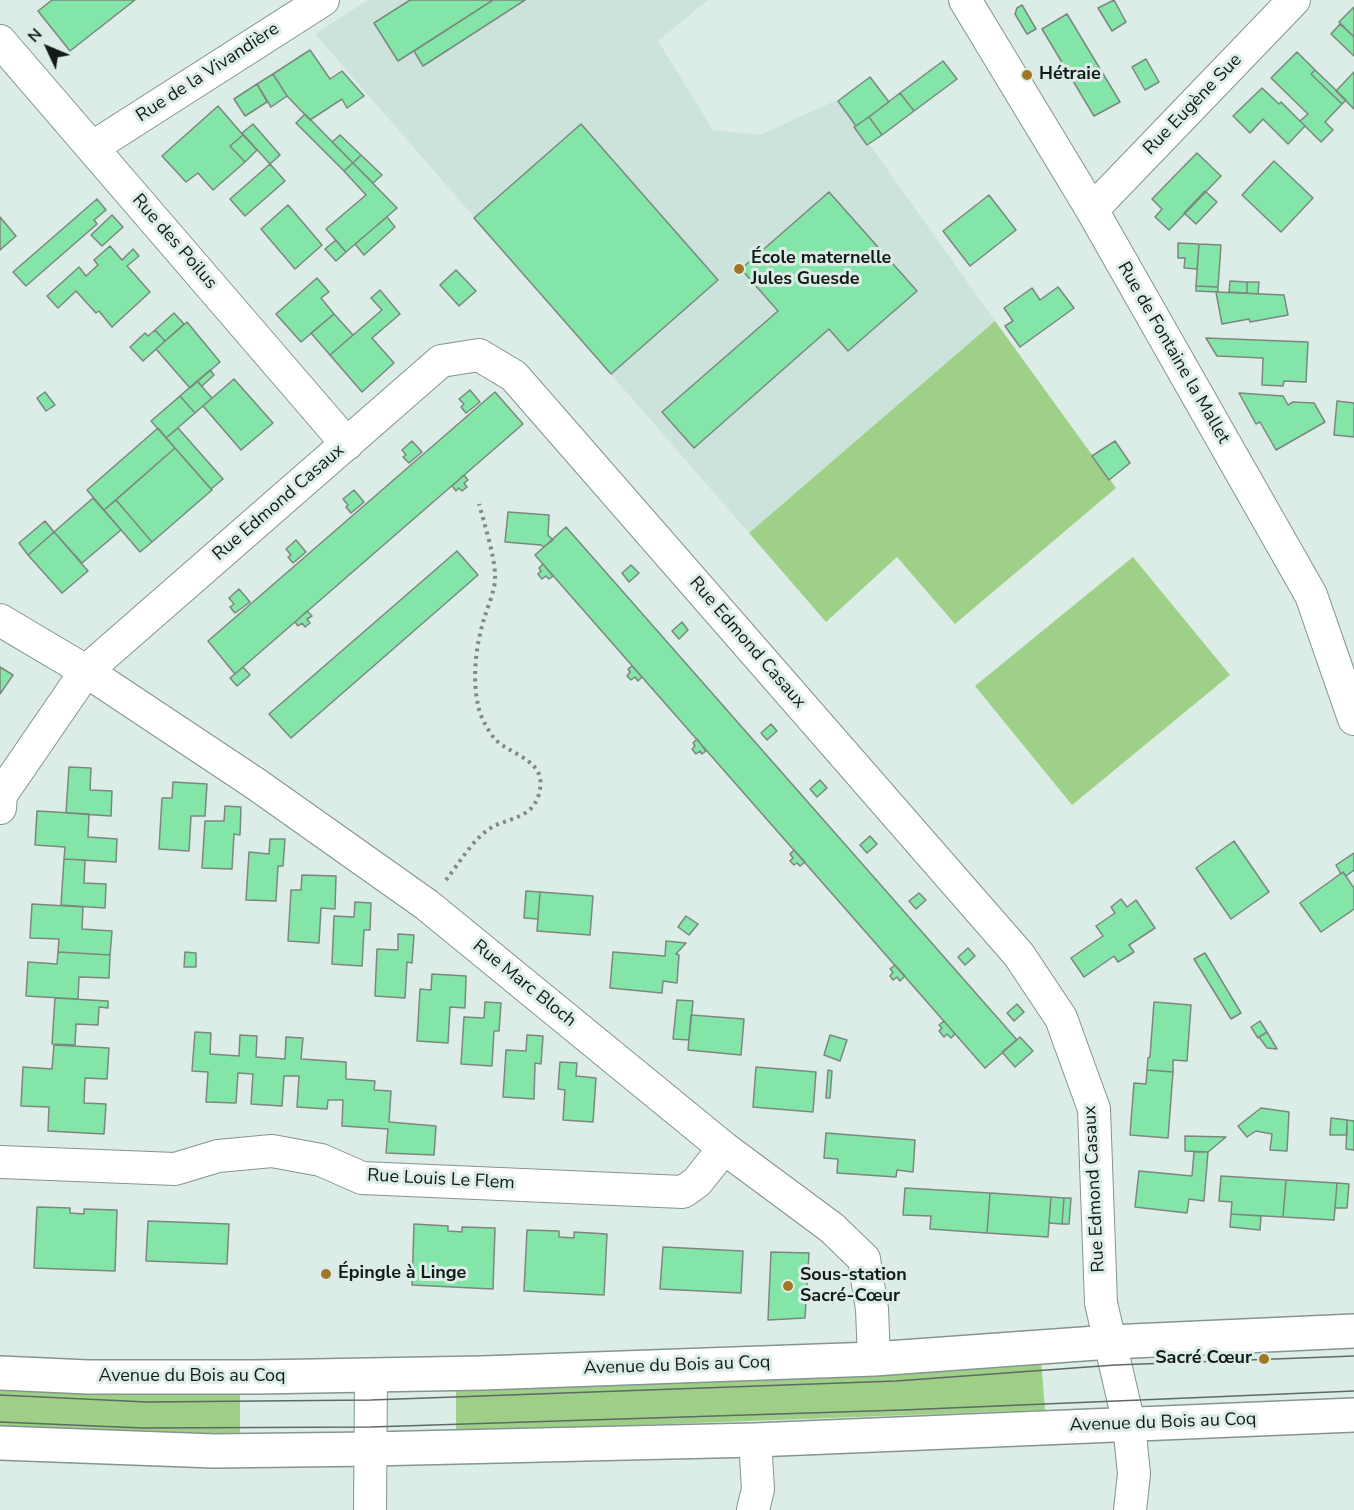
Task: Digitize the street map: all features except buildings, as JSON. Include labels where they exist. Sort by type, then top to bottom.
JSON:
[{"type":"main road","name":"Avenue du Bois au Coq","points":[[0,1373],[99,1377],[371,1376],[874,1359],[1110,1342],[1354,1330]]},
{"type":"main road","name":"Avenue du Bois au Coq","points":[[0,1443],[214,1451],[371,1449],[755,1440],[1354,1415]]},
{"type":"street","name":"Rue de la Vivandière","points":[[93,147],[322,0]]},
{"type":"street","name":"Rue Eugène Sue","points":[[1092,210],[1294,0]]},
{"type":"street","name":"Rue de Fontaine la Mallet","points":[[974,4],[1311,595],[1354,719]]},
{"type":"street","name":"Rue des Poilus","points":[[0,41],[347,444]]},
{"type":"street","name":"Rue Edmond Casaux","points":[[0,808],[1,795],[86,671],[441,361],[479,355],[514,376],[1018,955],[1060,1018],[1094,1109],[1101,1303],[1129,1424],[1134,1474],[1130,1510]]},
{"type":"street","name":"Rue Marc Bloch","points":[[0,620],[86,671],[256,784],[427,905],[724,1148],[832,1228],[864,1258],[872,1309],[874,1359]]},
{"type":"street","name":"Rue Louis Le Flem","points":[[0,1162],[175,1169],[218,1156],[272,1150],[321,1160],[362,1178],[683,1192],[697,1182],[724,1148]]},
{"type":"street","points":[[370,1510],[371,1376]]},
{"type":"street","points":[[753,1510],[758,1489],[755,1440]]},
{"type":"path","points":[[427,905],[480,836],[494,826],[518,818],[532,809],[538,797],[540,783],[536,769],[526,758],[502,745],[493,737],[478,706],[477,654],[482,624],[496,574],[480,504]]},
{"type":"shaded area","name":"École maternelle Jules Guesde","points":[[368,0],[708,0],[658,41],[713,130],[760,135],[837,100],[856,126],[854,127],[872,148],[995,321],[749,533],[315,34]]},
{"type":"green space","points":[[995,321],[1116,488],[955,624],[897,557],[826,622],[749,533]]},
{"type":"green space","points":[[1133,557],[1230,675],[1072,805],[975,686]]},
{"type":"green space","points":[[1041,1360],[1045,1410],[456,1432],[456,1389]]},
{"type":"green space","points":[[0,1387],[109,1392],[240,1393],[240,1438],[0,1429]]},
{"type":"tram line","points":[[0,1395],[147,1402],[371,1400],[896,1381],[1115,1365],[1354,1356]]},
{"type":"tram line","points":[[0,1422],[143,1428],[371,1427],[902,1410],[1354,1391]]},
{"type":"place","name":"Hétraie","points":[[1027,75]]},
{"type":"place","name":"École maternelle Jules Guesde","points":[[739,269]]},
{"type":"place","name":"Épingle à Linge","points":[[326,1274]]},
{"type":"place","name":"Sous-station Sacré-Cœur","points":[[788,1286]]},
{"type":"place","name":"Sacré Cœur","points":[[1264,1359]]}]
